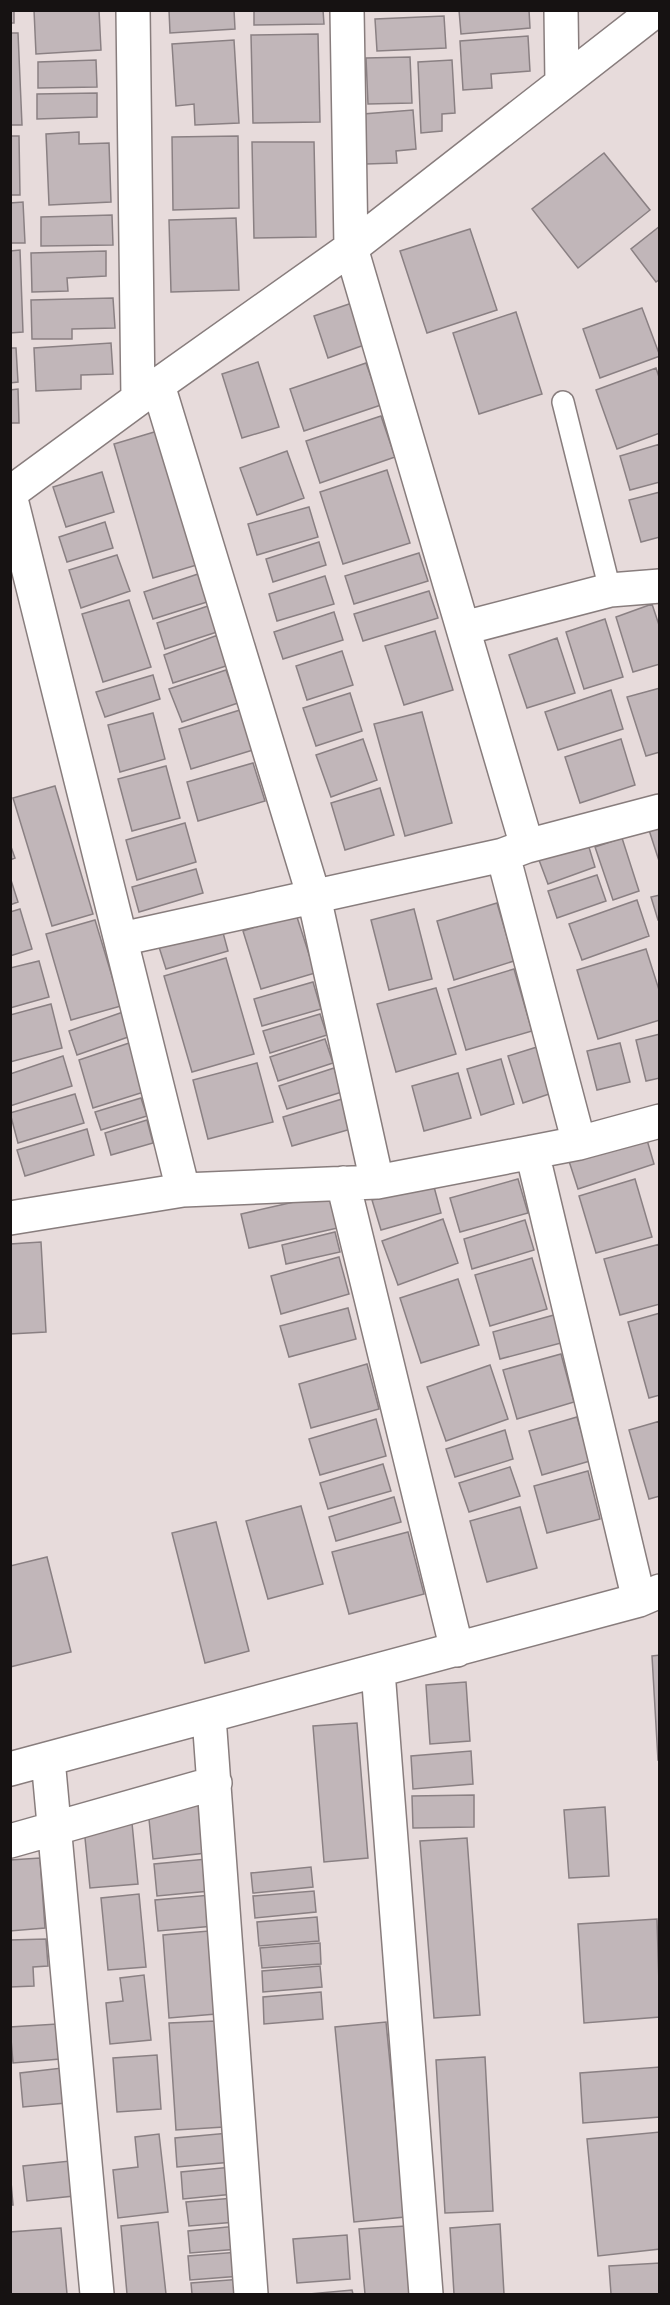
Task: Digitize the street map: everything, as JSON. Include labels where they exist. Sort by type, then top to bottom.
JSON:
[{"type":"street","points":[[133,10],[148,392],[314,897],[377,1182]]},
{"type":"street","points":[[347,10],[351,248],[464,628],[579,1143]]},
{"type":"street","points":[[561,10],[562,83]]},
{"type":"street","points":[[183,1190],[10,494],[148,392],[351,248],[656,10]]},
{"type":"street","points":[[464,628],[610,590],[660,586]]},
{"type":"street","points":[[121,939],[515,850],[660,811]]},
{"type":"street","points":[[10,1218],[183,1190],[377,1182],[579,1143],[660,1121]]},
{"type":"street","points":[[10,1768],[209,1717],[649,1596],[532,1152]]},
{"type":"street","points":[[343,1183],[457,1650]]},
{"type":"street","points":[[378,1671],[426,2295]]},
{"type":"street","points":[[209,1717],[251,2295]]},
{"type":"street","points":[[48,1759],[97,2295]]},
{"type":"street","points":[[10,1841],[215,1783]]},
{"type":"lane","points":[[563,402],[610,590]]},
{"type":"building","points":[[10,10],[14,10],[14,23],[10,23]]},
{"type":"building","points":[[34,10],[99,10],[101,50],[36,54]]},
{"type":"building","points":[[169,10],[234,10],[235,29],[170,33]]},
{"type":"building","points":[[254,10],[323,10],[324,24],[254,25]]},
{"type":"building","points":[[459,10],[529,10],[530,28],[461,34]]},
{"type":"building","points":[[444,16],[446,48],[377,51],[375,19]]},
{"type":"building","points":[[10,33],[18,33],[22,125],[10,125]]},
{"type":"building","points":[[318,34],[320,122],[253,123],[251,35]]},
{"type":"building","points":[[528,36],[530,71],[491,74],[492,88],[463,90],[460,41]]},
{"type":"building","points":[[234,40],[239,123],[195,125],[194,104],[176,106],[172,44]]},
{"type":"building","points":[[410,57],[412,103],[368,104],[366,58]]},
{"type":"building","points":[[96,60],[97,87],[38,88],[38,62]]},
{"type":"building","points":[[452,60],[455,113],[442,114],[442,131],[421,133],[418,62]]},
{"type":"building","points":[[97,93],[97,117],[37,119],[37,94]]},
{"type":"building","points":[[413,110],[416,149],[396,151],[397,163],[366,164],[363,114]]},
{"type":"building","points":[[79,132],[79,144],[109,143],[111,202],[49,205],[46,134]]},
{"type":"building","points":[[10,136],[19,136],[20,195],[10,195]]},
{"type":"building","points":[[238,136],[239,208],[173,210],[172,137]]},
{"type":"building","points":[[252,142],[314,142],[316,237],[254,238]]},
{"type":"building","points":[[604,153],[650,210],[578,268],[532,209]]},
{"type":"building","points":[[23,202],[25,243],[10,243],[10,203]]},
{"type":"building","points":[[112,215],[113,245],[41,246],[41,217]]},
{"type":"building","points":[[236,218],[239,290],[171,292],[169,220]]},
{"type":"building","points":[[660,226],[660,279],[656,282],[631,249]]},
{"type":"building","points":[[470,229],[497,310],[427,333],[400,251]]},
{"type":"building","points":[[20,250],[23,332],[10,333],[10,251]]},
{"type":"building","points":[[106,251],[106,276],[67,278],[68,291],[32,292],[31,253]]},
{"type":"building","points":[[113,298],[115,328],[72,329],[72,339],[32,339],[31,300]]},
{"type":"building","points":[[352,303],[367,344],[328,358],[314,316]]},
{"type":"building","points":[[642,308],[660,356],[600,378],[583,329]]},
{"type":"building","points":[[516,312],[542,394],[479,414],[453,333]]},
{"type":"building","points":[[111,343],[113,374],[81,375],[81,389],[36,391],[34,348]]},
{"type":"building","points":[[10,348],[16,348],[18,382],[10,383]]},
{"type":"building","points":[[258,362],[279,427],[242,438],[222,374]]},
{"type":"building","points":[[366,363],[381,405],[304,431],[290,389]]},
{"type":"building","points":[[656,368],[660,380],[660,433],[617,449],[596,390]]},
{"type":"building","points":[[18,389],[19,423],[10,423],[10,390]]},
{"type":"building","points":[[381,416],[395,457],[320,483],[306,441]]},
{"type":"building","points":[[161,430],[200,564],[153,578],[114,444]]},
{"type":"building","points":[[660,444],[660,482],[630,490],[620,456]]},
{"type":"building","points":[[287,451],[304,498],[257,515],[240,468]]},
{"type":"building","points":[[387,470],[410,543],[343,564],[320,492]]},
{"type":"building","points":[[102,472],[114,512],[66,527],[53,487]]},
{"type":"building","points":[[660,492],[660,537],[641,542],[629,500]]},
{"type":"building","points":[[309,507],[318,537],[257,555],[248,524]]},
{"type":"building","points":[[105,522],[113,548],[67,562],[59,537]]},
{"type":"building","points":[[319,542],[326,565],[273,582],[266,559]]},
{"type":"building","points":[[419,553],[428,581],[354,604],[345,576]]},
{"type":"building","points":[[117,555],[130,591],[81,608],[69,570]]},
{"type":"building","points":[[198,574],[207,602],[153,619],[144,592]]},
{"type":"building","points":[[325,576],[334,604],[277,621],[269,594]]},
{"type":"building","points":[[429,591],[438,618],[363,641],[354,614]]},
{"type":"building","points":[[129,600],[151,667],[103,682],[82,614]]},
{"type":"building","points":[[652,604],[660,628],[660,664],[633,672],[616,617]]},
{"type":"building","points":[[211,605],[220,631],[165,649],[157,623]]},
{"type":"building","points":[[334,612],[343,640],[283,659],[274,632]]},
{"type":"building","points":[[605,619],[623,677],[584,689],[566,632]]},
{"type":"building","points":[[435,631],[453,690],[404,705],[385,646]]},
{"type":"building","points":[[218,635],[229,665],[173,683],[164,655]]},
{"type":"building","points":[[557,638],[575,693],[527,708],[509,655]]},
{"type":"building","points":[[342,651],[353,685],[307,700],[296,666]]},
{"type":"building","points":[[226,670],[238,703],[182,722],[169,689]]},
{"type":"building","points":[[153,675],[160,699],[105,717],[96,692]]},
{"type":"building","points":[[660,688],[660,752],[646,756],[627,697]]},
{"type":"building","points":[[611,690],[623,729],[558,750],[545,712]]},
{"type":"building","points":[[350,693],[362,731],[316,746],[303,708]]},
{"type":"building","points":[[240,710],[253,750],[191,769],[179,729]]},
{"type":"building","points":[[422,712],[452,823],[405,836],[374,724]]},
{"type":"building","points":[[153,713],[165,759],[120,772],[108,725]]},
{"type":"building","points":[[363,739],[377,780],[331,797],[316,755]]},
{"type":"building","points":[[621,739],[635,785],[580,803],[565,757]]},
{"type":"building","points":[[253,763],[265,801],[198,821],[187,782]]},
{"type":"building","points":[[166,766],[180,818],[132,831],[118,779]]},
{"type":"building","points":[[55,786],[93,914],[52,926],[13,798]]},
{"type":"building","points":[[380,788],[394,835],[345,850],[331,803]]},
{"type":"building","points":[[185,823],[196,862],[137,880],[126,840]]},
{"type":"building","points":[[660,827],[660,864],[649,830]]},
{"type":"building","points":[[622,838],[639,891],[613,900],[595,847]]},
{"type":"building","points":[[10,844],[15,858],[10,860]]},
{"type":"building","points":[[588,844],[595,867],[548,884],[539,860]]},
{"type":"building","points":[[196,869],[203,893],[139,912],[132,887]]},
{"type":"building","points":[[597,875],[606,901],[557,918],[548,891]]},
{"type":"building","points":[[10,877],[18,902],[10,905]]},
{"type":"building","points":[[660,895],[660,920],[658,920],[651,897]]},
{"type":"building","points":[[637,900],[649,936],[582,960],[569,924]]},
{"type":"building","points":[[497,903],[514,961],[454,980],[437,921]]},
{"type":"building","points":[[20,909],[32,949],[10,956],[10,912]]},
{"type":"building","points":[[414,909],[432,979],[389,990],[371,920]]},
{"type":"building","points":[[296,914],[315,973],[261,989],[243,931]]},
{"type":"building","points":[[95,920],[121,1006],[71,1020],[46,934]]},
{"type":"building","points":[[222,929],[228,951],[166,969],[159,947]]},
{"type":"building","points":[[646,949],[660,993],[660,1020],[598,1039],[577,970]]},
{"type":"building","points":[[226,958],[254,1054],[192,1072],[164,976]]},
{"type":"building","points":[[39,961],[49,997],[10,1008],[10,968]]},
{"type":"building","points":[[514,969],[532,1031],[466,1050],[448,989]]},
{"type":"building","points":[[313,982],[321,1009],[262,1026],[254,999]]},
{"type":"building","points":[[436,988],[456,1054],[396,1072],[377,1004]]},
{"type":"building","points":[[51,1004],[62,1048],[10,1062],[10,1015]]},
{"type":"building","points":[[123,1012],[131,1036],[77,1055],[69,1031]]},
{"type":"building","points":[[320,1014],[327,1035],[270,1053],[263,1031]]},
{"type":"building","points":[[660,1034],[660,1078],[646,1081],[636,1040]]},
{"type":"building","points":[[325,1039],[333,1063],[278,1081],[270,1057]]},
{"type":"building","points":[[132,1042],[147,1091],[93,1108],[79,1060]]},
{"type":"building","points":[[620,1043],[630,1082],[597,1090],[587,1051]]},
{"type":"building","points":[[537,1047],[552,1093],[523,1103],[508,1056]]},
{"type":"building","points":[[63,1056],[72,1086],[10,1106],[10,1074]]},
{"type":"building","points":[[501,1059],[514,1104],[481,1115],[467,1069]]},
{"type":"building","points":[[257,1063],[273,1122],[208,1139],[193,1080]]},
{"type":"building","points":[[334,1068],[342,1092],[287,1109],[279,1086]]},
{"type":"building","points":[[458,1073],[471,1118],[424,1131],[412,1086]]},
{"type":"building","points":[[75,1094],[84,1123],[18,1143],[10,1113]]},
{"type":"building","points":[[141,1098],[147,1116],[101,1130],[95,1112]]},
{"type":"building","points":[[342,1099],[351,1129],[292,1146],[283,1117]]},
{"type":"building","points":[[147,1120],[153,1143],[111,1155],[105,1133]]},
{"type":"building","points":[[87,1129],[94,1155],[25,1176],[17,1150]]},
{"type":"building","points":[[645,1133],[654,1164],[578,1189],[568,1158]]},
{"type":"building","points":[[518,1179],[528,1213],[460,1232],[450,1198]]},
{"type":"building","points":[[635,1179],[652,1237],[596,1253],[579,1196]]},
{"type":"building","points":[[433,1183],[441,1213],[381,1230],[372,1200]]},
{"type":"building","points":[[334,1193],[342,1227],[249,1248],[241,1214]]},
{"type":"building","points":[[443,1219],[458,1263],[398,1285],[382,1241]]},
{"type":"building","points":[[525,1220],[534,1250],[472,1269],[464,1239]]},
{"type":"building","points":[[335,1232],[340,1252],[286,1264],[282,1245]]},
{"type":"building","points":[[41,1242],[46,1332],[10,1334],[10,1244]]},
{"type":"building","points":[[660,1244],[660,1304],[620,1315],[604,1259]]},
{"type":"building","points":[[339,1257],[349,1294],[281,1314],[271,1276]]},
{"type":"building","points":[[532,1258],[547,1309],[490,1326],[475,1275]]},
{"type":"building","points":[[458,1279],[479,1345],[421,1363],[400,1298]]},
{"type":"building","points":[[348,1308],[356,1339],[289,1357],[280,1326]]},
{"type":"building","points":[[660,1313],[660,1395],[649,1398],[628,1322]]},
{"type":"building","points":[[554,1315],[561,1343],[500,1359],[493,1332]]},
{"type":"building","points":[[561,1354],[574,1402],[517,1419],[503,1370]]},
{"type":"building","points":[[367,1364],[379,1409],[311,1428],[299,1384]]},
{"type":"building","points":[[490,1365],[508,1419],[446,1441],[427,1387]]},
{"type":"building","points":[[577,1417],[590,1461],[542,1475],[529,1431]]},
{"type":"building","points":[[376,1419],[386,1456],[320,1475],[309,1439]]},
{"type":"building","points":[[660,1421],[660,1496],[649,1499],[629,1430]]},
{"type":"building","points":[[505,1430],[513,1459],[455,1477],[446,1449]]},
{"type":"building","points":[[383,1464],[391,1491],[328,1509],[320,1483]]},
{"type":"building","points":[[510,1467],[520,1496],[469,1512],[459,1483]]},
{"type":"building","points":[[588,1471],[600,1519],[547,1533],[534,1486]]},
{"type":"building","points":[[394,1497],[401,1522],[336,1541],[329,1517]]},
{"type":"building","points":[[301,1506],[323,1584],[268,1599],[246,1521]]},
{"type":"building","points":[[520,1507],[537,1568],[487,1582],[470,1521]]},
{"type":"building","points":[[216,1522],[249,1651],[205,1663],[172,1533]]},
{"type":"building","points":[[408,1532],[424,1594],[349,1614],[332,1552]]},
{"type":"building","points":[[47,1557],[71,1652],[10,1667],[10,1566]]},
{"type":"building","points":[[660,1655],[660,1760],[658,1760],[652,1656]]},
{"type":"building","points":[[466,1682],[470,1741],[430,1744],[426,1685]]},
{"type":"building","points":[[357,1723],[368,1858],[324,1862],[313,1726]]},
{"type":"building","points":[[471,1751],[473,1784],[413,1789],[411,1756]]},
{"type":"building","points":[[474,1795],[474,1827],[413,1828],[412,1796]]},
{"type":"building","points":[[201,1804],[206,1853],[153,1859],[148,1809]]},
{"type":"building","points":[[605,1807],[609,1876],[569,1878],[564,1810]]},
{"type":"building","points":[[132,1823],[138,1884],[90,1888],[84,1828]]},
{"type":"building","points":[[467,1838],[480,2015],[434,2018],[420,1841]]},
{"type":"building","points":[[40,1858],[45,1928],[10,1931],[10,1860]]},
{"type":"building","points":[[207,1859],[210,1891],[157,1896],[154,1864]]},
{"type":"building","points":[[311,1867],[313,1887],[253,1893],[251,1873]]},
{"type":"building","points":[[314,1891],[316,1912],[255,1918],[253,1896]]},
{"type":"building","points":[[139,1894],[146,1967],[108,1970],[101,1898]]},
{"type":"building","points":[[211,1895],[214,1926],[158,1931],[155,1900]]},
{"type":"building","points":[[317,1917],[319,1941],[259,1946],[257,1922]]},
{"type":"building","points":[[657,1919],[660,2017],[584,2023],[578,1924]]},
{"type":"building","points":[[209,1931],[216,2014],[169,2018],[163,1935]]},
{"type":"building","points":[[46,1939],[48,1966],[33,1967],[34,1986],[10,1987],[10,1940]]},
{"type":"building","points":[[320,1943],[321,1964],[262,1968],[260,1948]]},
{"type":"building","points":[[320,1966],[322,1987],[263,1992],[262,1971]]},
{"type":"building","points":[[144,1975],[151,2040],[110,2044],[106,2003],[123,2001],[120,1978]]},
{"type":"building","points":[[321,1992],[323,2019],[264,2024],[263,1997]]},
{"type":"building","points":[[216,2021],[224,2127],[176,2130],[169,2023]]},
{"type":"building","points":[[386,2022],[405,2217],[354,2222],[335,2027]]},
{"type":"building","points":[[57,2024],[60,2059],[13,2063],[10,2027]]},
{"type":"building","points":[[157,2055],[161,2109],[117,2112],[113,2058]]},
{"type":"building","points":[[485,2057],[493,2211],[445,2213],[436,2060]]},
{"type":"building","points":[[660,2067],[660,2117],[583,2123],[580,2073]]},
{"type":"building","points":[[62,2068],[66,2103],[23,2107],[20,2073]]},
{"type":"building","points":[[660,2132],[660,2249],[598,2256],[587,2139]]},
{"type":"building","points":[[229,2133],[232,2162],[177,2167],[175,2138]]},
{"type":"building","points":[[159,2134],[168,2212],[118,2218],[113,2170],[138,2167],[135,2137]]},
{"type":"building","points":[[70,2161],[74,2196],[27,2201],[23,2166]]},
{"type":"building","points":[[232,2167],[234,2194],[183,2199],[181,2172]]},
{"type":"building","points":[[10,2170],[13,2205],[10,2205]]},
{"type":"building","points":[[234,2198],[236,2222],[189,2226],[186,2202]]},
{"type":"building","points":[[158,2222],[166,2294],[127,2294],[121,2226]]},
{"type":"building","points":[[500,2224],[504,2294],[454,2294],[450,2228]]},
{"type":"building","points":[[237,2226],[239,2249],[190,2253],[188,2231]]},
{"type":"building","points":[[405,2226],[412,2294],[365,2294],[359,2229]]},
{"type":"building","points":[[61,2228],[67,2294],[10,2294],[10,2232]]},
{"type":"building","points":[[347,2235],[350,2279],[297,2283],[293,2239]]},
{"type":"building","points":[[239,2252],[241,2276],[190,2280],[188,2256]]},
{"type":"building","points":[[660,2263],[660,2294],[611,2294],[609,2266]]},
{"type":"building","points":[[242,2279],[243,2294],[192,2294],[191,2283]]},
{"type":"building","points":[[352,2290],[353,2294],[309,2294]]}]
